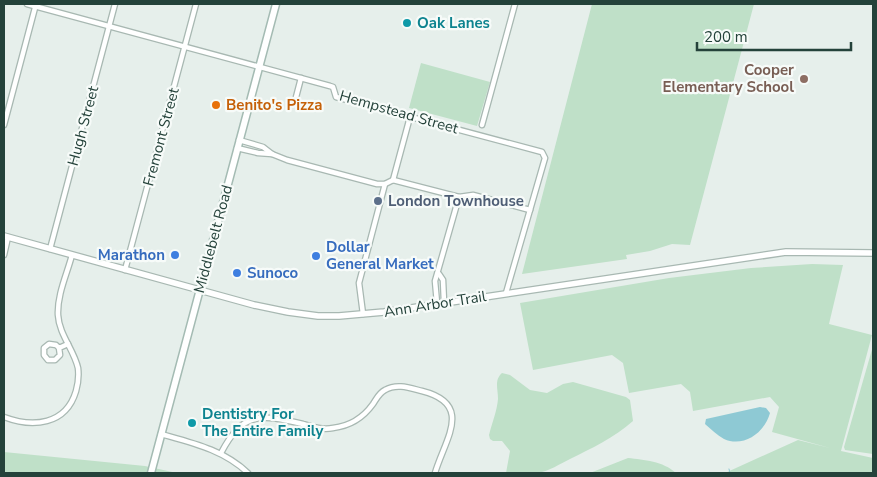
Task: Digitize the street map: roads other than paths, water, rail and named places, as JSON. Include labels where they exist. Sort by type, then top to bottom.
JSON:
[{"type":"main road","name":"Middlebelt Road","points":[[151,473],[276,4]]},
{"type":"street","name":"Hempstead Street","points":[[27,4],[330,86],[333,87],[336,97],[543,154],[544,158],[530,210]]},
{"type":"street","name":"Hugh Street","points":[[50,249],[115,4]]},
{"type":"street","name":"Fremont Street","points":[[125,270],[196,4]]},
{"type":"street","points":[[482,125],[514,4]]},
{"type":"street","points":[[4,125],[36,5]]},
{"type":"street","points":[[295,101],[301,78]]},
{"type":"street","points":[[394,180],[410,117]]},
{"type":"street","points":[[239,140],[263,146],[272,154],[287,160],[373,183],[385,184],[394,180],[459,197],[473,195],[530,210],[506,293]]},
{"type":"street","points":[[237,148],[272,154]]},
{"type":"street","points":[[363,314],[359,283],[385,184]]},
{"type":"street","points":[[437,303],[435,281],[459,197]]},
{"type":"street","points":[[4,255],[6,237]]},
{"type":"street","name":"Ann Arbor Trail","points":[[6,237],[200,291],[288,312],[329,316],[363,314],[572,285],[786,252],[873,253]]},
{"type":"street","points":[[4,418],[41,422],[56,418],[67,409],[75,394],[78,369],[60,325],[58,310],[72,255]]},
{"type":"street","points":[[438,274],[442,280],[444,302]]},
{"type":"street","points":[[60,348],[68,344]]},
{"type":"street","points":[[222,454],[235,430],[251,420],[265,417],[326,429],[346,426],[363,415],[384,390],[390,387],[402,386],[439,397],[448,405],[452,413],[450,431],[435,473]]},
{"type":"street","points":[[161,434],[202,445],[222,454],[248,473]]},
{"type":"water","points":[[760,407],[766,408],[770,413],[759,432],[746,440],[732,441],[724,439],[705,424],[706,419]]},
{"type":"waterway","points":[[729,469],[730,473]]},
{"type":"place","name":"Oak Lanes","points":[[407,23]]},
{"type":"place","name":"Cooper Elementary School","points":[[804,79]]},
{"type":"place","name":"Benito's Pizza","points":[[216,105]]},
{"type":"place","name":"London Townhouse","points":[[378,201]]},
{"type":"place","name":"Marathon","points":[[175,255]]},
{"type":"place","name":"Dollar General Market","points":[[316,256]]},
{"type":"place","name":"Sunoco","points":[[237,273]]},
{"type":"place","name":"Dentistry For The Entire Family","points":[[192,423]]}]
